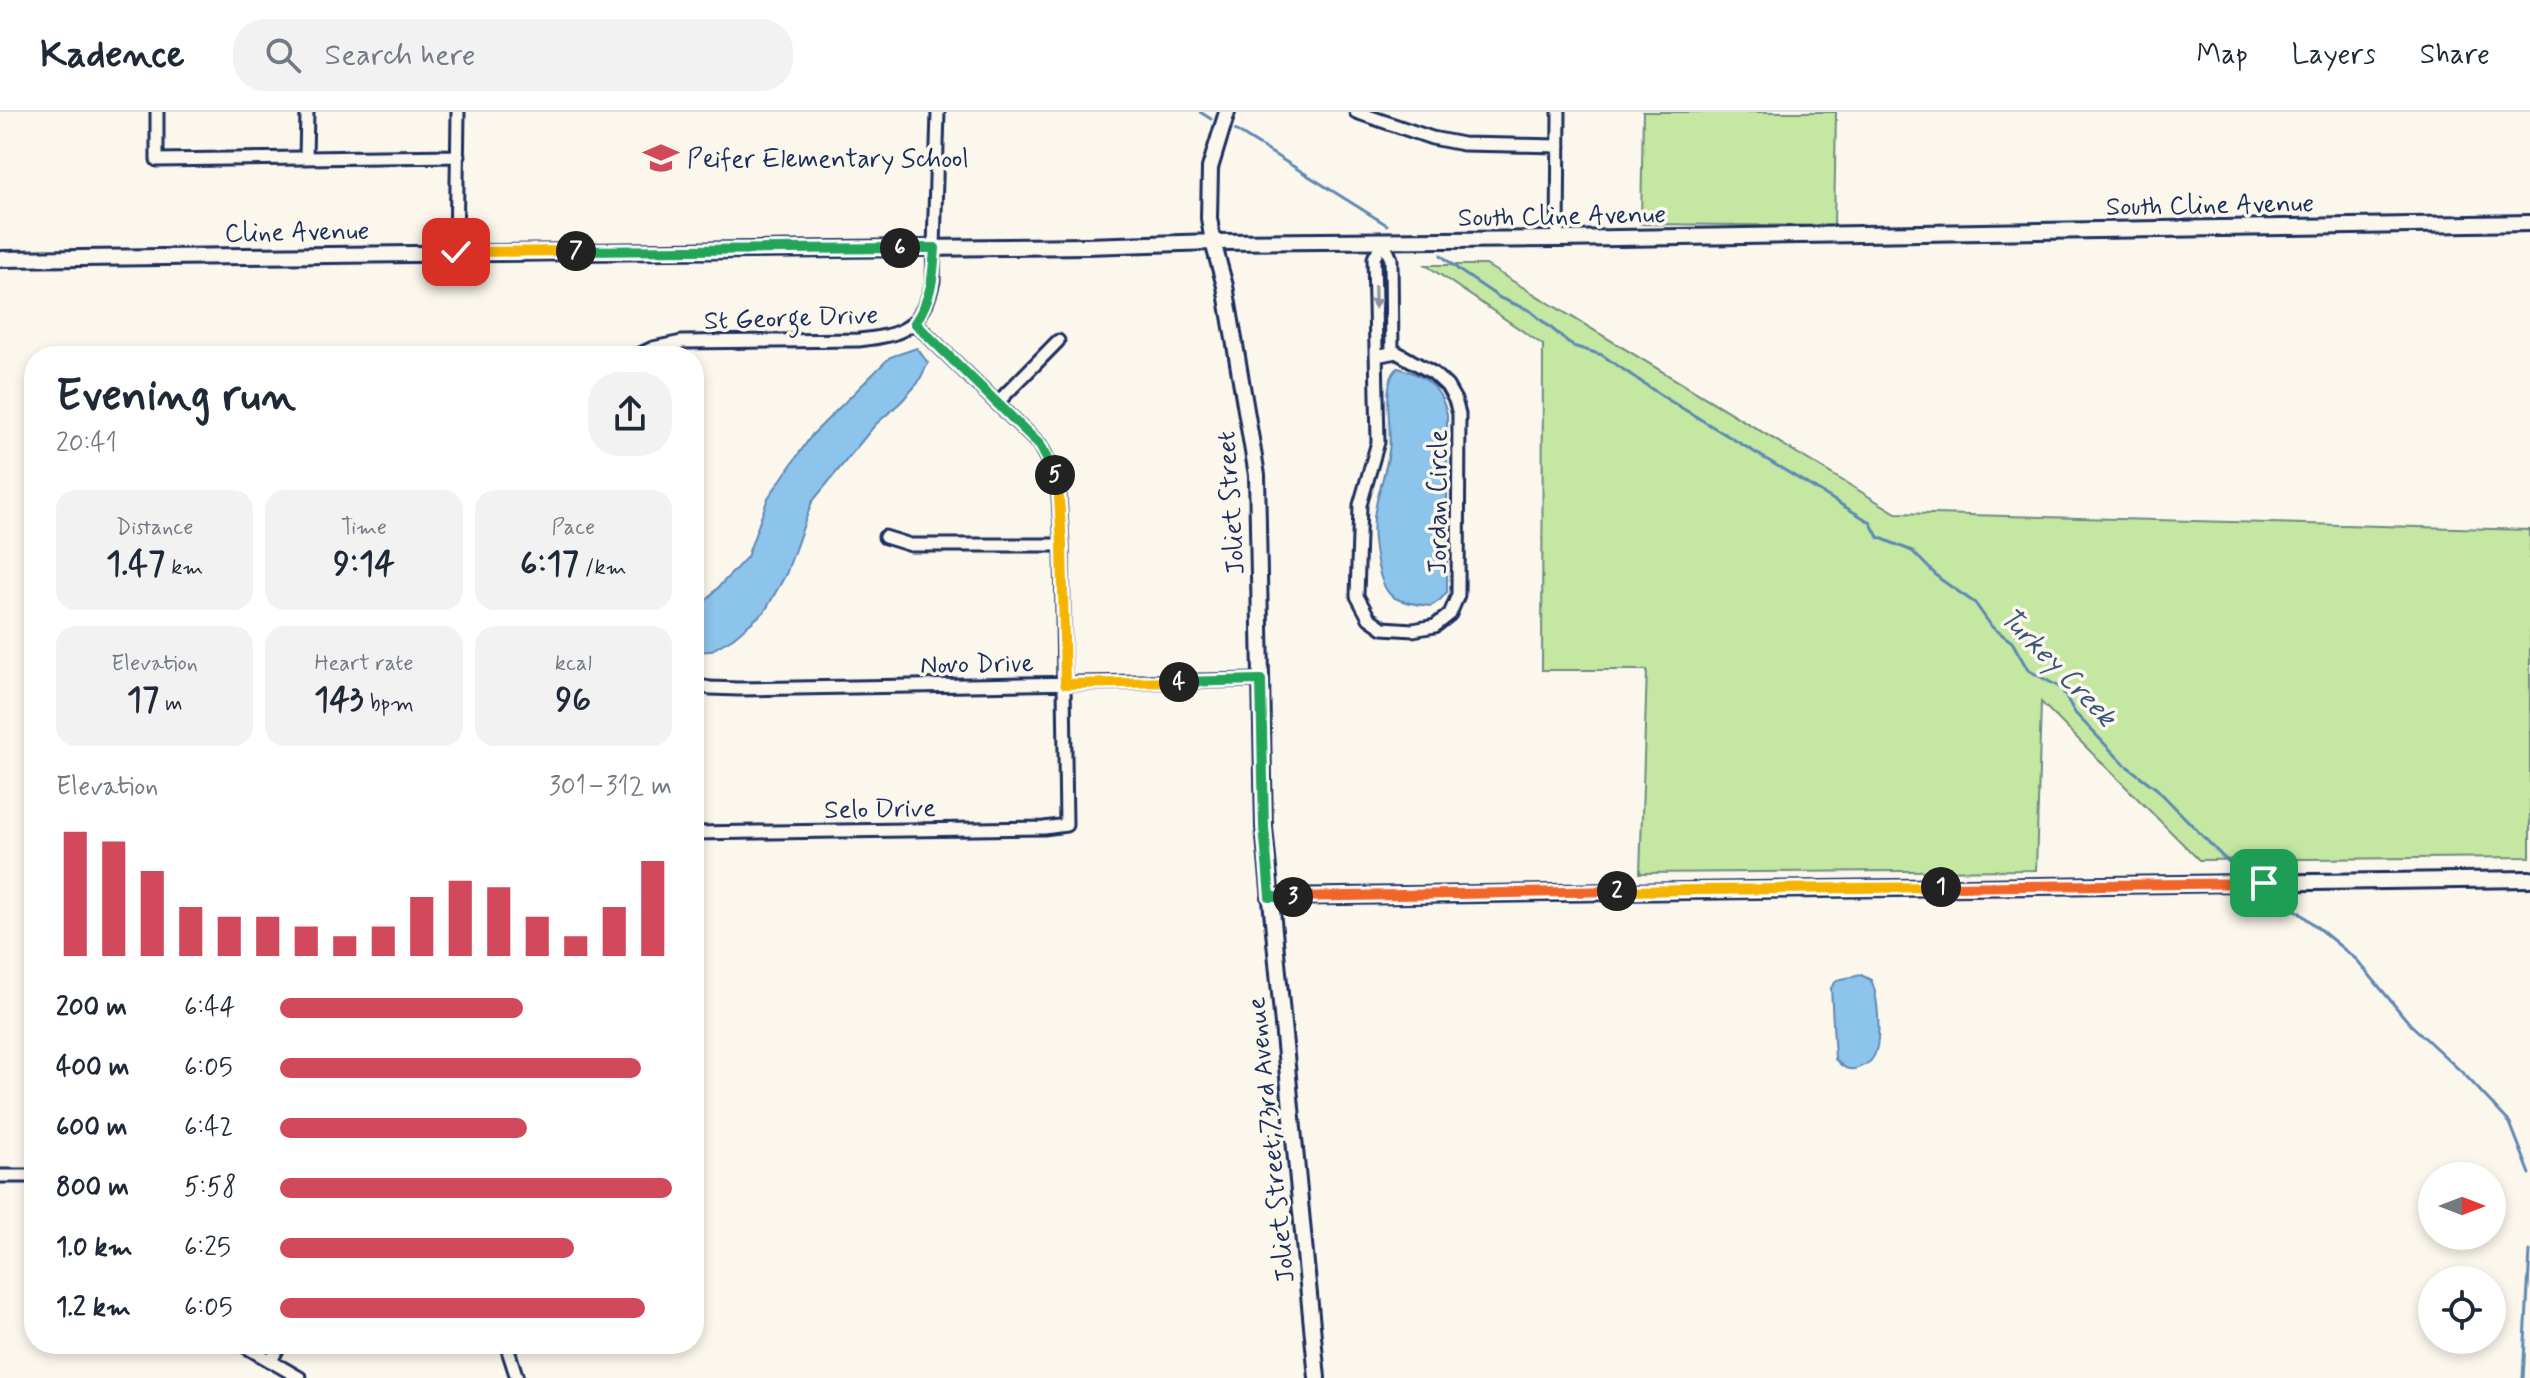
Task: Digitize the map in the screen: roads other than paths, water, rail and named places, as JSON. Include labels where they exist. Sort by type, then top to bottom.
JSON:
[{"type":"street","points":[[157,112],[157,160],[458,156]]},
{"type":"street","points":[[306,158],[307,112]]},
{"type":"street","points":[[456,252],[458,112]]},
{"type":"street","name":"St George Drive","points":[[663,346],[682,342],[859,340],[888,337],[915,323],[927,304],[933,281],[938,112]]},
{"type":"street","name":"Joliet Street","points":[[1227,112],[1210,168],[1208,194],[1213,242],[1225,286],[1257,475],[1264,827],[1270,897]]},
{"type":"street","points":[[1356,112],[1432,138],[1463,144],[1559,146]]},
{"type":"street","points":[[1558,239],[1559,112]]},
{"type":"street","name":"South Cline Avenue","points":[[594,251],[2530,223]]},
{"type":"street","points":[[1376,356],[1392,353],[1391,259],[1383,241]]},
{"type":"street","name":"Jordan Circle","points":[[1383,241],[1374,258],[1378,442],[1360,505],[1357,596],[1369,618],[1383,628],[1413,630],[1435,626],[1450,614],[1458,595],[1459,414],[1447,386],[1433,373],[1396,352],[1392,353]]},
{"type":"street","name":"Cline Avenue","points":[[0,259],[594,251]]},
{"type":"street","points":[[915,323],[1040,445],[1058,481],[1065,684]]},
{"type":"street","points":[[998,402],[1058,341]]},
{"type":"street","points":[[885,537],[911,545],[1062,545]]},
{"type":"street","name":"Novo Drive","points":[[704,687],[738,689],[1261,680]]},
{"type":"street","name":"Selo Drive","points":[[704,833],[1044,828],[1066,825],[1065,684]]},
{"type":"street","points":[[1270,897],[2530,879]]},
{"type":"street","name":"Joliet Street;73rd Avenue","points":[[1270,897],[1317,1378]]},
{"type":"street","points":[[0,1176],[24,1176]]},
{"type":"street","points":[[259,1354],[300,1378]]},
{"type":"street","points":[[271,1361],[275,1354]]},
{"type":"street","points":[[509,1354],[517,1378]]},
{"type":"water","points":[[917,348],[928,363],[918,383],[875,425],[812,502],[786,574],[765,611],[733,638],[704,651],[704,602],[747,557],[768,498],[812,435],[890,357]]},
{"type":"water","points":[[1398,368],[1430,383],[1440,396],[1447,414],[1447,592],[1431,606],[1403,601],[1389,593],[1380,574],[1375,549],[1375,509],[1390,442],[1388,395]]},
{"type":"water","points":[[1861,975],[1871,980],[1874,987],[1877,1043],[1870,1061],[1850,1069],[1835,1059],[1831,988],[1837,980]]},
{"type":"waterway","name":"Turkey Creek","points":[[1200,112],[1211,119]]},
{"type":"waterway","name":"Turkey Creek","points":[[1235,130],[1387,225]]},
{"type":"waterway","name":"Turkey Creek","points":[[1441,255],[1500,298],[1529,310],[1573,346],[1602,355],[1662,396],[1870,522],[1878,537],[1912,551],[1940,579],[1975,603],[1992,627],[2012,642],[2028,670],[2061,688],[2075,713],[2124,764],[2157,789],[2223,857],[2249,878]]},
{"type":"waterway","name":"Turkey Creek","points":[[2260,888],[2272,900],[2296,910],[2357,960],[2410,1024],[2466,1076],[2510,1123],[2530,1174]]},
{"type":"waterway","name":"Turkey Creek","points":[[2523,1378],[2530,1251]]},
{"type":"place","name":"Peifer Elementary School","points":[[661,158]]}]
